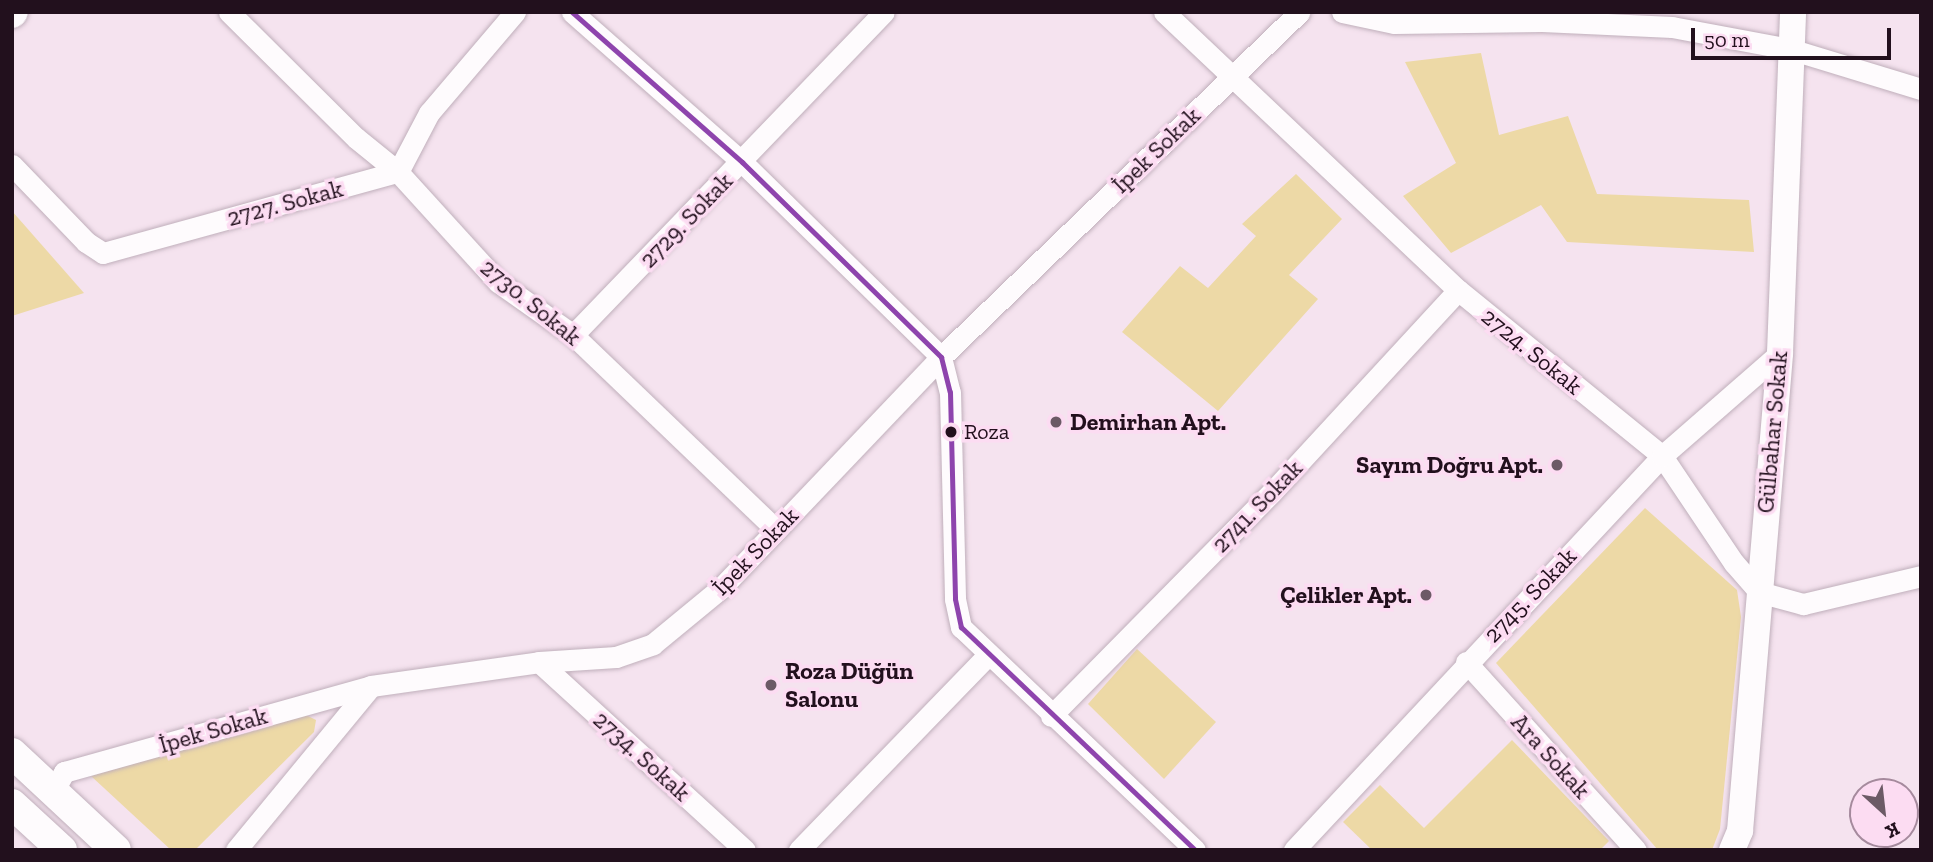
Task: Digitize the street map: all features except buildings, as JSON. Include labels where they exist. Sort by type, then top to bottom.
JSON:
[{"type":"main road","points":[[12,753],[116,850]]},
{"type":"main road","points":[[12,804],[62,850]]},
{"type":"street","name":"2730. Sokak","points":[[229,12],[356,138],[398,172],[498,282],[573,335],[776,530]]},
{"type":"street","points":[[398,172],[429,113],[515,12]]},
{"type":"street","points":[[572,12],[742,162],[941,357],[950,391],[955,599],[961,627],[987,656],[1195,850]]},
{"type":"street","name":"2729. Sokak","points":[[573,335],[884,12]]},
{"type":"street","name":"2724. Sokak","points":[[1164,12],[1234,75],[1458,290],[1662,456],[1734,563],[1759,592]]},
{"type":"street","name":"İpek Sokak","points":[[53,792],[64,772],[371,686],[540,662],[616,657],[653,644],[721,589],[941,357],[1299,12]]},
{"type":"street","points":[[1342,12],[1395,23],[1542,17],[1672,27],[1790,48],[1921,89]]},
{"type":"street","name":"Gülbahar Sokak","points":[[1732,850],[1740,831],[1780,353],[1793,12]]},
{"type":"street","name":"2727. Sokak","points":[[12,165],[86,242],[103,253],[398,172]]},
{"type":"street","name":"2741. Sokak","points":[[1051,716],[1271,493],[1458,290]]},
{"type":"street","name":"2745. Sokak","points":[[1294,850],[1466,662],[1662,456],[1780,353]]},
{"type":"street","points":[[1759,592],[1803,604],[1921,576]]},
{"type":"street","points":[[799,850],[987,656]]},
{"type":"street","name":"2734. Sokak","points":[[540,662],[745,850]]},
{"type":"street","name":"Ara Sokak","points":[[1466,662],[1636,850]]},
{"type":"street","points":[[236,850],[371,686]]},
{"type":"shaded area","points":[[1481,53],[1499,135],[1568,116],[1597,194],[1749,200],[1754,252],[1567,242],[1541,205],[1451,253],[1403,196],[1456,163],[1405,62]]},
{"type":"shaded area","points":[[1296,174],[1342,219],[1289,275],[1318,299],[1218,411],[1122,332],[1180,266],[1208,288],[1256,236],[1242,224]]},
{"type":"shaded area","points":[[12,211],[84,293],[12,316]]},
{"type":"shaded area","points":[[1645,508],[1737,590],[1741,617],[1720,829],[1712,850],[1658,850],[1496,663]]},
{"type":"shaded area","points":[[1137,649],[1216,722],[1164,779],[1088,704]]},
{"type":"shaded area","points":[[304,714],[316,720],[314,732],[195,850],[171,850],[91,776]]},
{"type":"shaded area","points":[[1512,740],[1609,841],[1600,850],[1372,850],[1343,822],[1380,785],[1424,828]]},
{"type":"transit line","points":[[572,12],[742,162],[941,357],[950,392],[955,599],[961,627],[1195,850]]},
{"type":"place","name":"Demirhan Apt.","points":[[1056,422]]},
{"type":"place","name":"Roza","points":[[951,432]]},
{"type":"place","name":"Sayım Doğru Apt.","points":[[1557,465]]},
{"type":"place","name":"Çelikler Apt.","points":[[1426,595]]},
{"type":"place","name":"Roza Düğün Salonu","points":[[771,685]]}]
